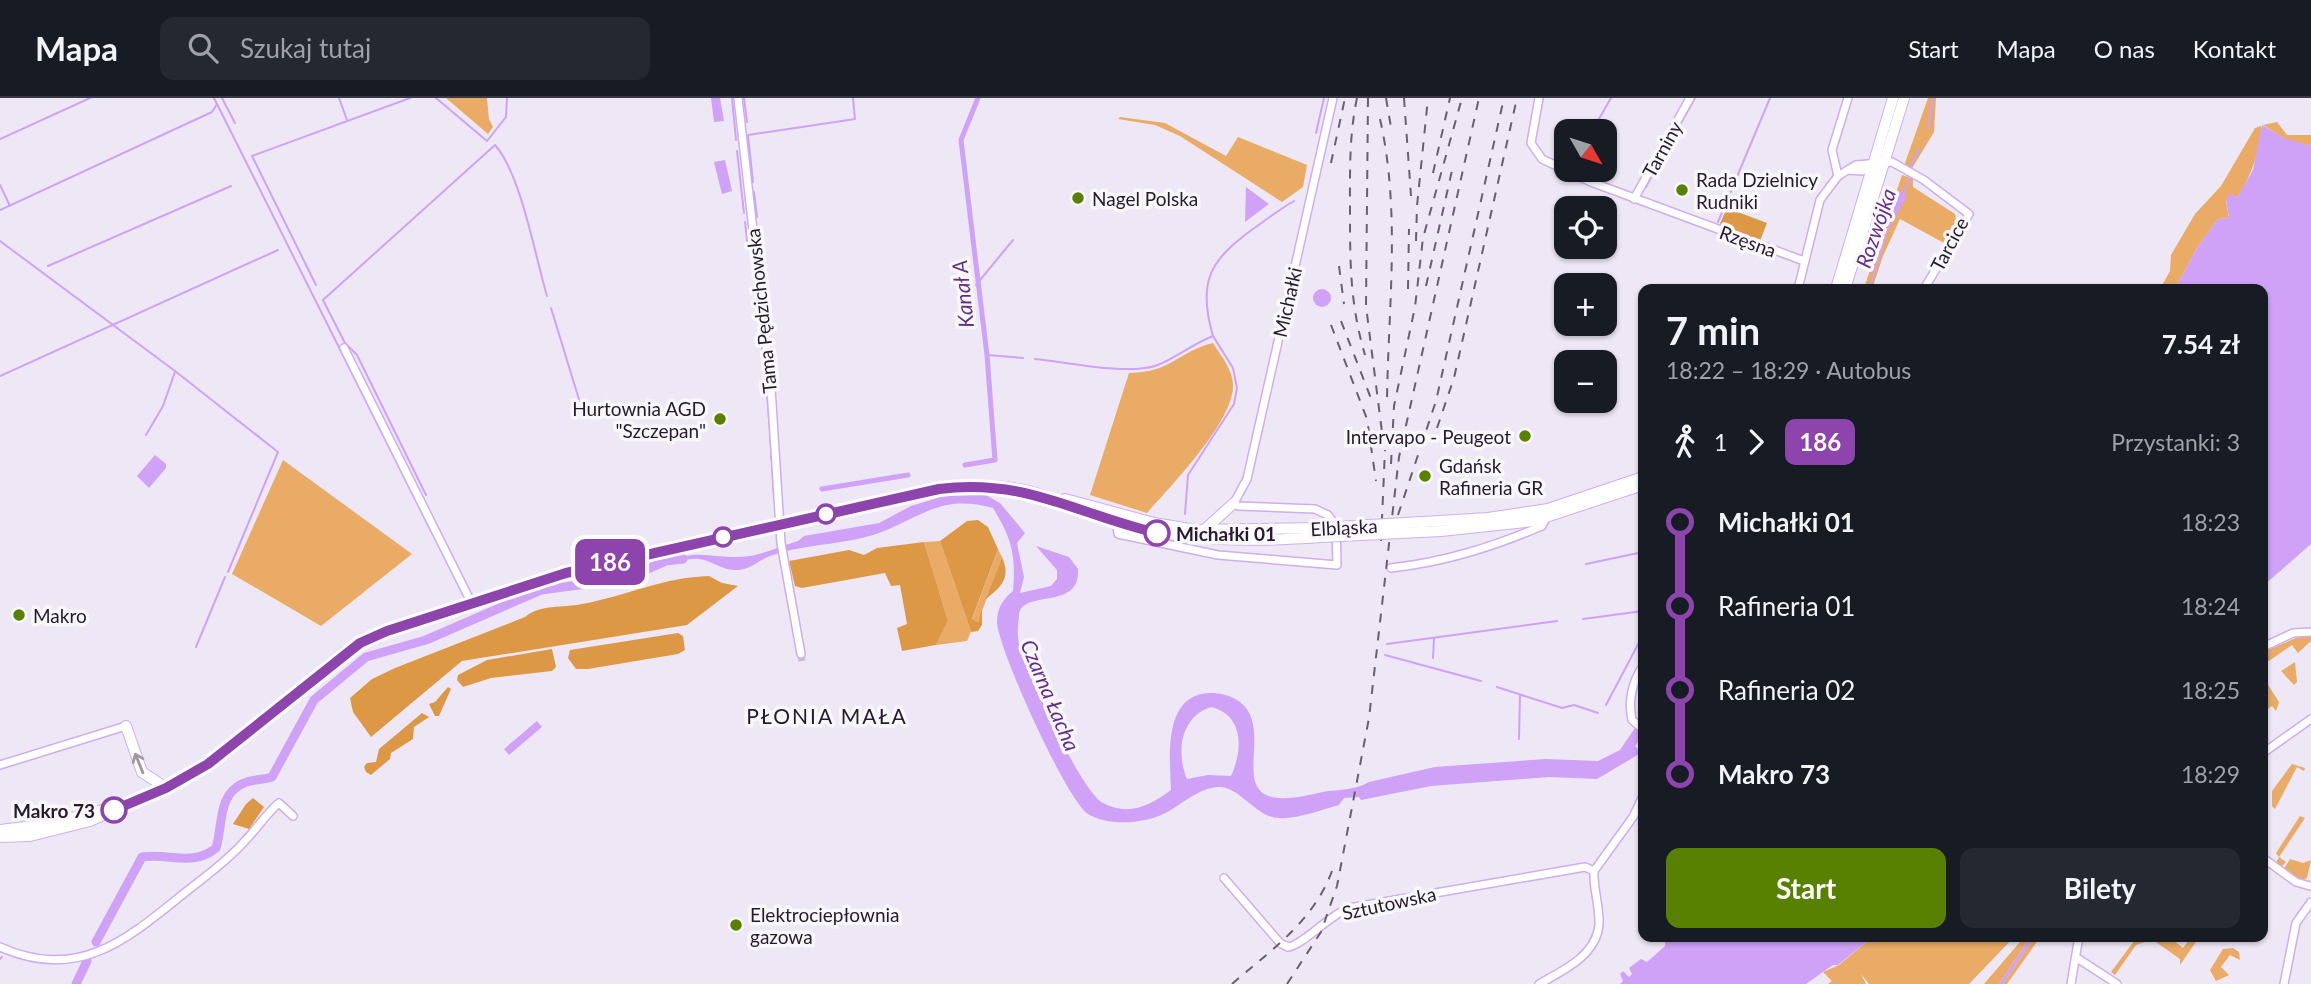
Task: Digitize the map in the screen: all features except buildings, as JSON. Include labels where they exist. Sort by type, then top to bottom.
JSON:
[{"type":"main road","points":[[1846,284],[1879,163],[1893,98]]},
{"type":"main road","points":[[1838,284],[1868,183],[1879,163],[1903,98]]},
{"type":"main road","name":"Elbląska","points":[[1044,496],[1117,529],[1212,540],[1440,526],[1513,525],[1638,479]]},
{"type":"main road","name":"Elbląska","points":[[126,803],[166,788],[228,750],[360,643],[468,603],[566,573],[780,524],[958,486],[1004,487],[1085,503],[1154,523],[1203,531],[1320,533]]},
{"type":"main road","name":"Elbląska","points":[[1548,513],[1638,486]]},
{"type":"main road","points":[[1203,531],[1234,503]]},
{"type":"main road","points":[[1218,518],[1222,532]]},
{"type":"main road","points":[[1210,554],[1212,540]]},
{"type":"main road","points":[[125,726],[142,772],[166,788]]},
{"type":"main road","points":[[0,821],[5,830],[49,824],[126,803]]},
{"type":"main road","points":[[0,838],[69,827],[126,803]]},
{"type":"street","name":"Tama Pędzichowska","points":[[738,98],[771,388],[781,543],[801,654]]},
{"type":"street","name":"Michałki","points":[[1234,503],[1247,479],[1333,98]]},
{"type":"street","name":"Rzęsna","points":[[1539,98],[1531,135],[1532,149],[1538,156],[1634,199],[1804,261]]},
{"type":"street","name":"Tarniny","points":[[1634,199],[1690,98]]},
{"type":"street","points":[[1838,176],[1832,150],[1848,98]]},
{"type":"street","points":[[1799,284],[1819,200],[1838,176],[1865,162],[1879,163]]},
{"type":"street","name":"Tarcice","points":[[1879,163],[1892,162],[1924,180],[1969,214],[1927,284]]},
{"type":"street","points":[[1848,170],[1862,171],[1879,163]]},
{"type":"street","points":[[1862,171],[1868,183]]},
{"type":"street","points":[[344,348],[468,603]]},
{"type":"street","name":"Elbląska","points":[[1117,529],[1210,554],[1336,565],[1336,526],[1324,512],[1314,509],[1238,506],[1234,503]]},
{"type":"street","name":"Elbląska","points":[[1391,568],[1430,564],[1486,549],[1542,526],[1548,513]]},
{"type":"street","points":[[2268,645],[2293,634],[2311,632]]},
{"type":"street","points":[[1638,675],[1630,699],[1632,720],[1638,724]]},
{"type":"street","points":[[2268,749],[2311,719]]},
{"type":"street","points":[[0,771],[4,763],[125,726]]},
{"type":"street","points":[[0,947],[30,958],[79,958],[96,954],[130,937],[219,866],[279,803],[293,816]]},
{"type":"street","points":[[1539,984],[1576,962],[1595,939],[1599,926],[1594,871],[1638,806]]},
{"type":"street","points":[[2268,862],[2296,882],[2311,886]]},
{"type":"street","name":"Sztutowska","points":[[1224,878],[1280,943],[1288,947],[1296,944],[1326,919],[1349,908],[1585,867],[1594,871]]},
{"type":"street","points":[[2284,984],[2296,923],[2311,902]]},
{"type":"street","points":[[2071,984],[2078,942]]},
{"type":"street","points":[[2077,958],[2117,984]]},
{"type":"shaded area","points":[[446,98],[487,98],[489,119],[493,127],[488,134]]},
{"type":"shaded area","points":[[711,98],[720,98],[724,121],[714,122]]},
{"type":"shaded area","points":[[1928,98],[1936,98],[1934,132],[1911,170],[1904,166]]},
{"type":"shaded area","points":[[1120,117],[1165,123],[1226,156],[1238,137],[1307,165],[1303,187],[1282,202],[1180,136],[1155,125],[1118,119]]},
{"type":"shaded area","points":[[2277,122],[2287,135],[2311,135],[2311,146],[2285,139],[2263,125]]},
{"type":"shaded area","points":[[2262,125],[2284,138],[2311,146],[2311,544],[2268,582],[2268,284],[2178,284],[2197,248],[2218,219],[2229,218],[2226,199],[2231,193],[2237,198],[2253,170]]},
{"type":"shaded area","points":[[2261,126],[2258,152],[2237,198],[2232,195],[2226,201],[2229,218],[2218,219],[2197,248],[2178,284],[2163,284],[2170,271],[2171,255],[2195,214],[2221,186],[2255,128]]},
{"type":"shaded area","points":[[725,160],[732,191],[722,194],[714,162]]},
{"type":"shaded area","points":[[1902,175],[1913,179],[1913,187],[1955,214],[1957,224],[1944,243],[1900,219],[1874,284],[1865,284]]},
{"type":"shaded area","points":[[1246,187],[1269,204],[1245,222]]},
{"type":"shaded area","points":[[1902,189],[1907,196],[1886,235],[1894,203]]},
{"type":"shaded area","points":[[1727,208],[1767,223],[1760,241],[1719,226]]},
{"type":"shaded area","points":[[1322,289],[1328,292],[1331,298],[1328,304],[1322,307],[1316,304],[1313,298],[1316,292]]},
{"type":"shaded area","points":[[1213,343],[1229,369],[1233,387],[1223,418],[1199,453],[1147,513],[1090,495],[1129,373],[1156,369]]},
{"type":"shaded area","points":[[155,455],[166,464],[166,468],[149,488],[137,476]]},
{"type":"shaded area","points":[[283,460],[412,554],[321,626],[232,574]]},
{"type":"shaded area","points":[[986,495],[1000,503],[1025,533],[1017,543],[1024,577],[1020,593],[1051,586],[1057,579],[1057,570],[1036,546],[1069,557],[1078,569],[1076,582],[1070,591],[1029,603],[1022,608],[1018,640],[1032,678],[1069,755],[1093,794],[1113,807],[1139,807],[1171,790],[1170,746],[1176,716],[1184,704],[1195,696],[1210,693],[1225,695],[1240,702],[1251,716],[1256,785],[1266,795],[1285,798],[1351,788],[1435,767],[1546,759],[1598,761],[1620,750],[1638,723],[1638,742],[1635,746],[1638,755],[1597,779],[1549,777],[1431,786],[1361,800],[1359,797],[1344,798],[1339,805],[1288,818],[1265,814],[1231,790],[1217,787],[1200,792],[1164,814],[1148,819],[1130,822],[1103,820],[1088,814],[1065,782],[1035,723],[1000,637],[998,612],[1006,597],[1013,591],[1014,567],[1005,529],[993,508],[960,503],[934,508],[882,532],[787,551],[740,570],[699,559],[667,563],[688,555],[755,555],[798,541],[804,536],[879,523],[911,506],[944,496]],"holes":[[[1211,707],[1230,718],[1235,725],[1239,745],[1231,776],[1208,775],[1187,779],[1182,758],[1183,737],[1187,727],[1201,712]]]},
{"type":"shaded area","points":[[978,520],[988,527],[998,549],[972,619],[978,622],[982,609],[982,625],[978,631],[971,632],[940,541],[967,521]]},
{"type":"shaded area","points":[[940,541],[971,632],[967,641],[936,645],[948,621],[924,542]]},
{"type":"shaded area","points":[[924,542],[948,621],[936,645],[902,651],[897,628],[907,624],[900,585],[891,586],[885,573],[802,588],[795,586],[789,561],[849,550],[864,555],[877,548]]},
{"type":"shaded area","points":[[998,549],[1002,557],[978,622],[972,620]]},
{"type":"shaded area","points":[[1002,557],[1005,576],[997,590],[986,599]]},
{"type":"shaded area","points":[[709,576],[722,583],[738,586],[687,625],[462,661],[371,737],[353,712],[350,698],[372,679],[538,610],[598,601],[661,583]]},
{"type":"shaded area","points":[[678,633],[683,636],[685,650],[678,654],[588,669],[576,669],[568,658],[570,650]]},
{"type":"shaded area","points":[[2303,635],[2311,635],[2311,641],[2298,653],[2292,645],[2268,662],[2268,650]]},
{"type":"shaded area","points":[[552,649],[556,667],[552,671],[491,678],[463,687],[457,680],[458,675],[487,660]]},
{"type":"shaded area","points":[[2295,662],[2297,682],[2294,685],[2281,671]]},
{"type":"shaded area","points":[[2268,685],[2279,702],[2276,711],[2272,706],[2268,709]]},
{"type":"shaded area","points":[[448,687],[451,689],[439,716],[435,716],[429,704],[435,702]]},
{"type":"shaded area","points":[[422,713],[429,717],[414,727],[413,739],[391,753],[390,759],[371,775],[366,772],[364,767],[367,763],[376,762],[379,749]]},
{"type":"shaded area","points":[[537,721],[542,727],[509,755],[504,749]]},
{"type":"shaded area","points":[[2292,764],[2305,768],[2304,771],[2297,767],[2275,809],[2272,806],[2272,791]]},
{"type":"shaded area","points":[[253,798],[264,807],[249,829],[233,824],[246,804]]},
{"type":"shaded area","points":[[2300,816],[2305,818],[2279,857],[2276,853]]},
{"type":"shaded area","points":[[2279,857],[2286,862],[2281,867],[2276,863]]},
{"type":"shaded area","points":[[2290,859],[2303,863],[2311,860],[2307,878],[2302,880],[2284,869]]},
{"type":"shaded area","points":[[1665,942],[1866,942],[1838,965],[1833,965],[1806,984],[1620,984],[1623,981],[1620,974],[1623,971],[1629,977],[1632,974],[1629,968],[1641,959],[1647,962],[1665,946]]},
{"type":"shaded area","points":[[1866,942],[2009,942],[1969,984],[1869,984],[1861,974],[1866,984],[1828,984],[1832,981],[1823,972],[1839,965]]},
{"type":"shaded area","points":[[2020,942],[2027,942],[1999,984],[1984,984]]},
{"type":"shaded area","points":[[2027,942],[2031,942],[2003,984],[1999,984]]},
{"type":"shaded area","points":[[2031,942],[2037,942],[2007,984],[2003,984]]},
{"type":"shaded area","points":[[2133,942],[2145,942],[2136,945],[2115,975],[2111,972]]},
{"type":"shaded area","points":[[2156,942],[2176,942],[2183,948],[2188,942],[2196,942],[2180,965],[2180,959]]},
{"type":"shaded area","points":[[2233,948],[2239,952],[2240,960],[2230,955],[2221,967],[2229,975],[2216,981],[2210,970],[2223,949]]},
{"type":"waterway","points":[[0,139],[90,98]]},
{"type":"waterway","points":[[0,210],[212,112],[217,104],[214,98]]},
{"type":"waterway","points":[[222,98],[235,123]]},
{"type":"waterway","points":[[339,98],[347,120]]},
{"type":"waterway","points":[[316,285],[252,156],[410,98]]},
{"type":"waterway","points":[[436,98],[487,141],[506,117],[507,98]]},
{"type":"waterway","points":[[732,98],[736,140]]},
{"type":"waterway","points":[[744,98],[747,122]]},
{"type":"waterway","points":[[753,182],[748,135],[855,119],[853,98]]},
{"type":"waterway","name":"Kanał A","points":[[965,465],[995,460],[987,355],[961,140],[978,98]]},
{"type":"waterway","points":[[1316,133],[1324,98]]},
{"type":"waterway","points":[[1599,119],[1611,98]]},
{"type":"waterway","points":[[1662,157],[1695,98]]},
{"type":"waterway","points":[[1718,222],[1770,98]]},
{"type":"waterway","name":"Rozwójka","points":[[1928,128],[1933,98]]},
{"type":"waterway","points":[[217,104],[433,535]]},
{"type":"waterway","points":[[426,495],[357,355],[345,343],[323,300],[495,145],[504,158],[520,195],[547,296]]},
{"type":"waterway","name":"Rozwójka","points":[[1910,168],[1919,149]]},
{"type":"waterway","points":[[737,151],[744,213]]},
{"type":"waterway","points":[[1646,187],[1658,164]]},
{"type":"waterway","name":"Rozwójka","points":[[1904,191],[1909,182],[1908,177]]},
{"type":"waterway","points":[[0,185],[10,206]]},
{"type":"waterway","points":[[48,266],[231,186]]},
{"type":"waterway","points":[[754,192],[757,217]]},
{"type":"waterway","points":[[1213,336],[1206,301],[1207,287],[1217,262],[1238,240],[1294,201]]},
{"type":"waterway","points":[[745,222],[748,249]]},
{"type":"waterway","name":"Rozwójka","points":[[1871,284],[1886,235]]},
{"type":"waterway","points":[[976,285],[1013,240]]},
{"type":"waterway","points":[[0,241],[175,371],[278,452],[228,572]]},
{"type":"waterway","points":[[0,376],[278,250]]},
{"type":"waterway","points":[[754,276],[756,292]]},
{"type":"waterway","points":[[757,298],[766,383]]},
{"type":"waterway","points":[[551,308],[581,406]]},
{"type":"waterway","points":[[1035,359],[1112,369],[1142,368],[1162,363],[1213,336],[1233,368],[1237,388],[1234,404],[1188,475],[1185,514]]},
{"type":"waterway","points":[[987,355],[1023,358]]},
{"type":"waterway","points":[[146,435],[163,406],[175,372]]},
{"type":"waterway","points":[[767,393],[770,432]]},
{"type":"waterway","points":[[770,437],[771,444]]},
{"type":"waterway","points":[[771,451],[771,459]]},
{"type":"waterway","points":[[772,466],[774,498]]},
{"type":"waterway","name":"Kanał A","points":[[822,489],[908,475]]},
{"type":"waterway","points":[[1586,564],[1638,553]]},
{"type":"waterway","name":"Czarna Łacha","points":[[96,942],[142,857],[199,857],[216,848],[229,795],[244,783],[272,777],[314,700],[366,657],[426,640],[541,590],[624,579],[666,561],[683,559]]},
{"type":"waterway","points":[[196,647],[225,577]]},
{"type":"waterway","points":[[1583,619],[1638,612]]},
{"type":"waterway","points":[[1387,644],[1557,621]]},
{"type":"waterway","points":[[1433,658],[1434,638]]},
{"type":"waterway","points":[[1606,705],[1638,644]]},
{"type":"waterway","points":[[1385,655],[1481,681]]},
{"type":"waterway","points":[[1497,687],[1562,708],[1574,705],[1598,713]]},
{"type":"waterway","points":[[1519,739],[1520,695]]},
{"type":"waterway","name":"Czarna Łacha","points":[[76,984],[87,961]]},
{"type":"tunnel","points":[[801,654],[802,662]]},
{"type":"railway","points":[[1331,163],[1345,98]]},
{"type":"railway","points":[[1357,98],[1350,154],[1350,248],[1354,301],[1365,355]]},
{"type":"railway","points":[[1368,98],[1366,306],[1383,440]]},
{"type":"railway","points":[[1386,98],[1392,133]]},
{"type":"railway","points":[[1404,98],[1411,196]]},
{"type":"railway","points":[[1416,241],[1428,98]]},
{"type":"railway","points":[[1433,173],[1450,98]]},
{"type":"railway","points":[[1391,464],[1394,406],[1415,307],[1423,238],[1462,98]]},
{"type":"railway","points":[[1287,984],[1321,932],[1337,886],[1369,718],[1399,457],[1479,98]]},
{"type":"railway","points":[[1398,515],[1436,401],[1504,98]]},
{"type":"railway","points":[[1437,428],[1454,378],[1517,98]]},
{"type":"railway","points":[[1380,119],[1392,225],[1387,402]]},
{"type":"railway","points":[[1426,286],[1453,166]]},
{"type":"railway","points":[[1408,289],[1409,229]]},
{"type":"railway","points":[[1339,266],[1344,304]]},
{"type":"railway","points":[[1341,321],[1372,401]]},
{"type":"railway","points":[[1331,325],[1367,419],[1376,481]]},
{"type":"railway","points":[[1381,541],[1385,450]]},
{"type":"railway","points":[[1232,984],[1290,934],[1314,905],[1332,871]]},
{"type":"bus line","name":"186","points":[[114,810],[166,788],[208,764],[322,670],[360,643],[387,631],[515,587],[566,573],[939,489],[974,485],[1034,492],[1117,524],[1157,533]]},
{"type":"place","name":"Rada Dzielnicy Rudniki","points":[[1682,190]]},
{"type":"place","name":"Nagel Polska","points":[[1078,198]]},
{"type":"place","name":"Hurtownia AGD \"Szczepan\"","points":[[720,419]]},
{"type":"place","name":"Intervapo - Peugeot","points":[[1525,436]]},
{"type":"place","name":"Gdańsk Rafineria GR","points":[[1425,476]]},
{"type":"place","name":"Michałki 01","points":[[1157,533]]},
{"type":"place","name":"Makro","points":[[19,615]]},
{"type":"place","name":"Makro 73","points":[[114,810]]},
{"type":"place","name":"Elektrociepłownia gazowa","points":[[736,925]]},
{"type":"district","name":"PŁONIA MAŁA","points":[[827,715]]}]
